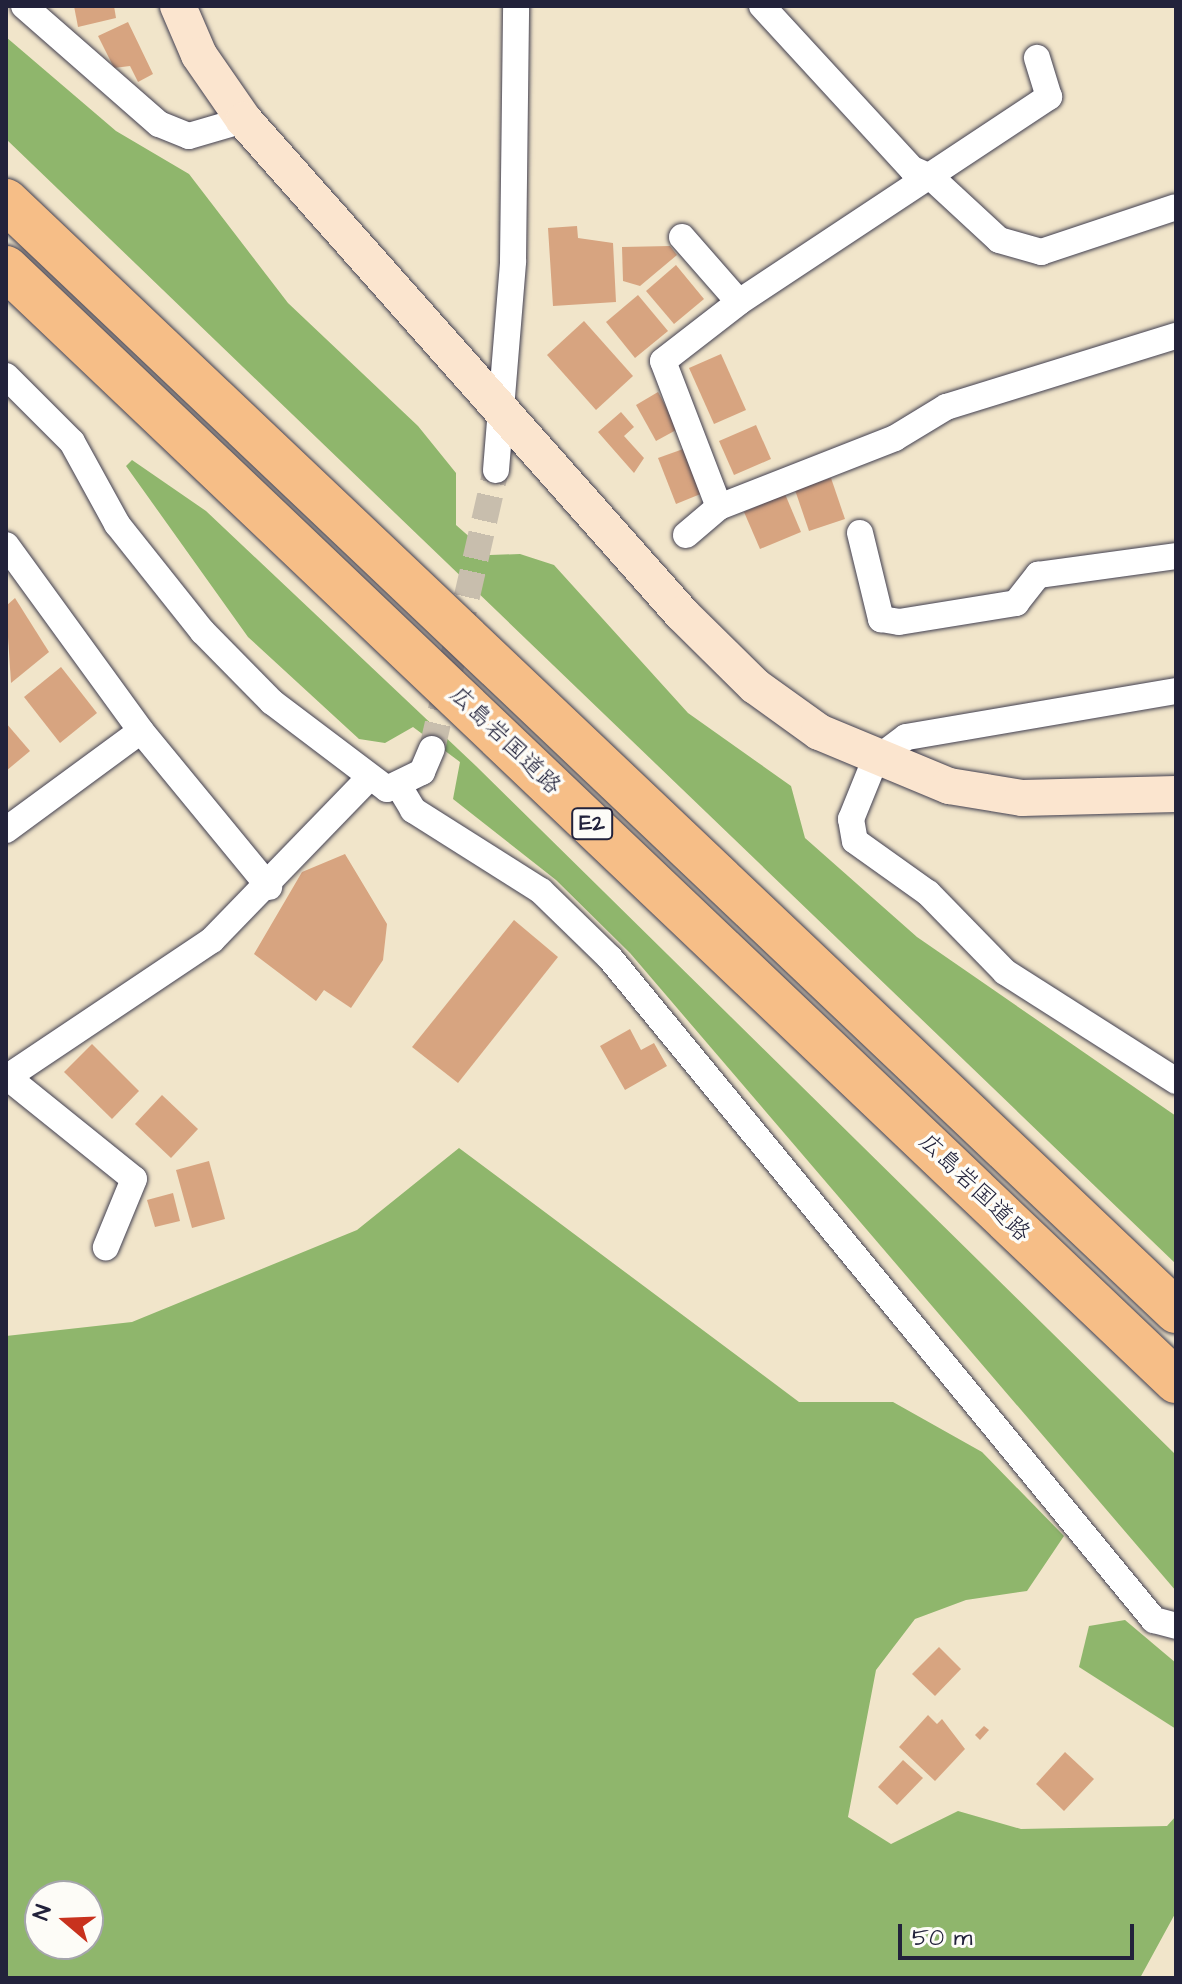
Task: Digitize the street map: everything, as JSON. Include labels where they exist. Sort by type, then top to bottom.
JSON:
[{"type":"highway","name":"広島岩国道路","points":[[6,201],[1176,1311]]},
{"type":"highway","name":"広島岩国道路","points":[[6,268],[1176,1381]]},
{"type":"street","points":[[24,6],[159,124],[189,136],[244,120]]},
{"type":"street","points":[[178,6],[199,55],[244,120],[502,412],[755,686],[819,732],[875,760],[949,786],[1022,798],[1176,794]]},
{"type":"street","points":[[496,470],[502,412],[500,370],[513,261],[516,6]]},
{"type":"street","points":[[762,6],[912,169],[932,178],[999,240],[1041,252],[1176,207]]},
{"type":"street","points":[[719,507],[663,361],[739,302],[932,178],[1049,97],[1037,58]]},
{"type":"street","points":[[682,237],[739,302]]},
{"type":"street","points":[[686,535],[719,507],[895,438],[946,407],[1176,336]]},
{"type":"street","points":[[6,376],[72,442],[117,524],[203,632],[272,702],[367,780],[400,788],[413,810],[541,891],[610,958],[1154,1620],[1176,1626]]},
{"type":"street","points":[[860,533],[881,619],[899,622],[1016,603],[1038,575],[1176,556]]},
{"type":"street","points":[[10,559],[141,731],[269,887]]},
{"type":"street","points":[[1176,691],[906,737],[875,760],[851,819],[855,841],[928,893],[1005,972],[1176,1081]]},
{"type":"street","points":[[6,830],[141,731]]},
{"type":"street","points":[[400,788],[422,772],[432,749]]},
{"type":"street","points":[[106,1247],[134,1179],[6,1077],[212,940],[269,887],[367,780]]},
{"type":"green space","points":[[6,37],[116,131],[189,174],[288,303],[418,426],[456,473],[456,525],[490,555],[520,554],[554,565],[688,713],[791,786],[805,838],[917,937],[1176,1116],[1176,1264],[6,139]]},
{"type":"green space","points":[[132,460],[206,511],[476,766],[1176,1455],[1176,1591],[630,953],[556,880],[453,799],[460,762],[413,727],[385,743],[359,739],[248,637],[126,466]]},
{"type":"green space","points":[[459,1148],[799,1402],[893,1402],[982,1452],[1064,1536],[1027,1591],[966,1600],[915,1619],[876,1670],[848,1817],[891,1844],[958,1811],[1021,1829],[1167,1826],[1176,1816],[1176,1912],[1140,1978],[6,1978],[6,1336],[132,1322],[357,1230]]},
{"type":"green space","points":[[1125,1620],[1176,1663],[1176,1729],[1079,1667],[1089,1626]]},
{"type":"building","points":[[74,6],[114,6],[116,18],[78,27]]},
{"type":"building","points":[[128,22],[153,74],[138,82],[130,66],[114,68],[98,36]]},
{"type":"building","points":[[577,226],[578,238],[613,243],[616,302],[553,306],[548,228]]},
{"type":"building","points":[[670,246],[677,255],[640,286],[623,281],[622,247]]},
{"type":"building","points":[[676,265],[704,299],[674,324],[646,291]]},
{"type":"building","points":[[638,295],[668,331],[635,358],[606,322]]},
{"type":"building","points":[[584,321],[633,376],[596,410],[547,355]]},
{"type":"building","points":[[721,354],[746,410],[714,424],[689,368]]},
{"type":"building","points":[[658,392],[678,429],[656,441],[636,405]]},
{"type":"building","points":[[621,412],[634,427],[624,436],[644,458],[634,473],[598,432]]},
{"type":"building","points":[[756,425],[771,459],[734,475],[719,441]]},
{"type":"building","points":[[686,448],[703,493],[676,504],[658,458]]},
{"type":"building","points":[[831,478],[845,519],[809,531],[795,490]]},
{"type":"building","points":[[785,494],[801,532],[760,549],[744,512]]},
{"type":"building","points":[[15,598],[49,652],[11,683],[6,606]]},
{"type":"building","points":[[61,667],[97,713],[60,743],[24,697]]},
{"type":"building","points":[[6,723],[30,751],[6,771]]},
{"type":"building","points":[[345,854],[387,924],[383,960],[351,1008],[324,990],[316,1001],[254,954],[302,872]]},
{"type":"building","points":[[514,920],[558,957],[458,1083],[412,1047]]},
{"type":"building","points":[[630,1029],[641,1050],[654,1043],[667,1066],[625,1090],[600,1046]]},
{"type":"building","points":[[92,1044],[139,1091],[112,1119],[64,1072]]},
{"type":"building","points":[[162,1095],[198,1129],[171,1158],[135,1124]]},
{"type":"building","points":[[209,1161],[225,1219],[192,1228],[176,1170]]},
{"type":"building","points":[[173,1193],[180,1221],[155,1227],[147,1200]]},
{"type":"building","points":[[939,1647],[961,1669],[935,1696],[912,1674]]},
{"type":"building","points":[[928,1715],[937,1724],[942,1719],[965,1749],[935,1781],[899,1747]]},
{"type":"building","points":[[984,1726],[989,1730],[980,1740],[975,1735]]},
{"type":"building","points":[[1065,1752],[1094,1779],[1064,1811],[1036,1784]]},
{"type":"building","points":[[903,1760],[923,1778],[897,1805],[878,1787]]},
{"type":"tunnel","points":[[432,749],[496,470]]}]
